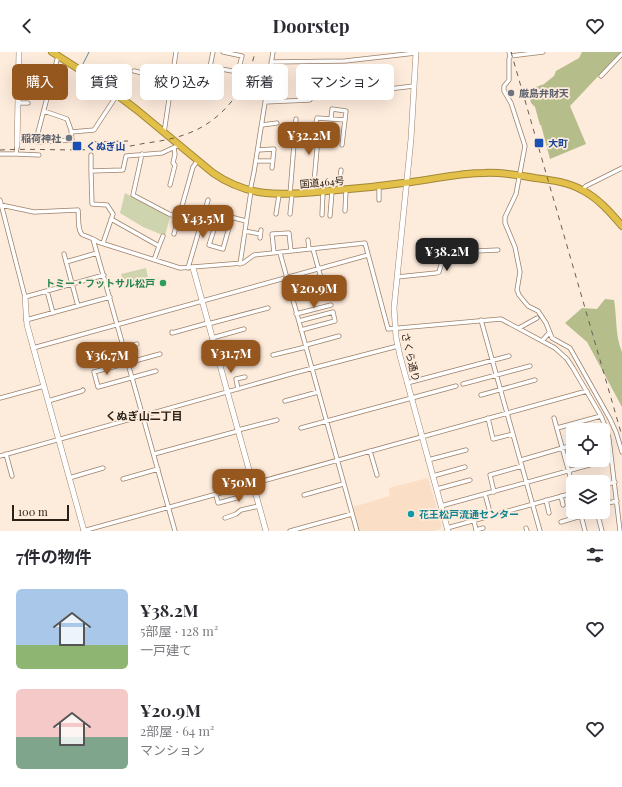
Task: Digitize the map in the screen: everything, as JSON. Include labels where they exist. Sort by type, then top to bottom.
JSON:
[{"type":"highway","name":"国道464号","points":[[52,52],[76,67]]},
{"type":"highway","name":"国道464号","points":[[124,100],[164,133],[176,147],[198,160],[220,178],[250,191],[263,194],[280,195],[324,192],[478,173],[499,173],[560,182],[582,190],[599,202],[622,226]]},
{"type":"street","points":[[16,154],[19,52]]},
{"type":"street","points":[[174,64],[176,52]]},
{"type":"street","points":[[213,52],[210,67],[238,72],[242,56],[223,52]]},
{"type":"street","points":[[240,264],[250,191],[273,52]]},
{"type":"street","points":[[271,62],[345,61],[416,52]]},
{"type":"street","name":"さくら通り","points":[[416,52],[406,183],[394,308],[395,328],[407,383],[448,529]]},
{"type":"street","points":[[543,52],[510,54],[509,80],[504,88],[504,91],[511,103],[525,146],[516,194],[505,217],[515,247],[520,272],[517,290],[528,306],[538,311],[552,338],[570,348],[578,360],[610,419],[622,452]]},
{"type":"street","points":[[601,76],[622,54]]},
{"type":"street","points":[[44,111],[67,119],[72,140],[36,142],[36,140],[59,55]]},
{"type":"street","points":[[134,71],[140,72]]},
{"type":"street","points":[[265,102],[310,100],[311,97],[414,86]]},
{"type":"street","points":[[71,132],[94,130],[110,100]]},
{"type":"street","points":[[164,133],[169,100]]},
{"type":"street","points":[[18,103],[28,103]]},
{"type":"street","points":[[331,119],[332,109],[346,111],[342,145]]},
{"type":"street","points":[[315,127],[316,118],[345,120]]},
{"type":"street","points":[[290,214],[296,119]]},
{"type":"street","points":[[262,125],[275,124]]},
{"type":"street","points":[[296,126],[319,127],[313,192]]},
{"type":"street","points":[[91,171],[123,170],[126,156],[162,153],[176,147]]},
{"type":"street","points":[[170,185],[175,165],[173,163],[176,147]]},
{"type":"street","points":[[258,150],[274,149],[272,168]]},
{"type":"street","points":[[0,154],[39,155]]},
{"type":"street","points":[[142,154],[133,195],[169,214],[178,217]]},
{"type":"street","points":[[91,155],[92,204],[107,205],[113,214],[103,243]]},
{"type":"street","points":[[174,234],[193,167],[198,160]]},
{"type":"street","points":[[256,161],[273,161]]},
{"type":"street","points":[[582,190],[586,186],[622,168]]},
{"type":"street","points":[[341,170],[346,208]]},
{"type":"street","points":[[379,186],[379,200]]},
{"type":"street","points":[[330,216],[332,191]]},
{"type":"street","points":[[322,215],[324,192]]},
{"type":"street","points":[[276,214],[280,195]]},
{"type":"street","points":[[0,200],[25,297],[26,320],[33,348],[84,531],[488,418],[587,392]]},
{"type":"street","points":[[208,200],[190,268],[202,301],[266,531]]},
{"type":"street","points":[[2,205],[34,212],[78,210],[80,232],[103,243],[180,268],[243,264],[254,255],[365,243],[388,329],[501,319],[555,348],[567,359],[587,392],[603,423]]},
{"type":"street","points":[[232,217],[223,249],[209,245],[219,214],[232,217],[246,221]]},
{"type":"street","points":[[111,219],[159,246]]},
{"type":"street","points":[[245,231],[260,234]]},
{"type":"street","points":[[274,253],[272,234],[289,233],[291,251]]},
{"type":"street","points":[[154,260],[163,236]]},
{"type":"street","points":[[93,238],[175,531]]},
{"type":"street","points":[[292,298],[324,289],[308,240]]},
{"type":"street","points":[[397,277],[436,273],[439,272],[442,263],[446,261],[476,251],[492,249],[498,250]]},
{"type":"street","points":[[66,262],[97,253]]},
{"type":"street","points":[[280,253],[357,531]]},
{"type":"street","points":[[64,254],[78,306]]},
{"type":"street","points":[[33,348],[368,255]]},
{"type":"street","points":[[25,297],[104,275]]},
{"type":"street","points":[[47,291],[53,313]]},
{"type":"street","points":[[26,320],[110,297]]},
{"type":"street","points":[[296,314],[331,304]]},
{"type":"street","points":[[172,332],[268,308]]},
{"type":"street","points":[[299,321],[333,312],[335,321],[301,330]]},
{"type":"street","points":[[519,328],[537,318]]},
{"type":"street","points":[[481,320],[540,531]]},
{"type":"street","points":[[212,338],[244,329]]},
{"type":"street","points":[[542,341],[549,333]]},
{"type":"street","points":[[274,355],[339,336]]},
{"type":"street","points":[[90,357],[137,344]]},
{"type":"street","points":[[0,456],[227,392],[398,346]]},
{"type":"street","points":[[156,371],[98,387],[94,372],[160,354]]},
{"type":"street","points":[[407,383],[509,356]]},
{"type":"street","points":[[463,384],[530,366]]},
{"type":"street","points":[[238,389],[236,379],[244,377]]},
{"type":"street","points":[[482,395],[535,380]]},
{"type":"street","points":[[5,404],[2,398],[44,386]]},
{"type":"street","points":[[301,428],[456,386]]},
{"type":"street","points":[[48,401],[83,390]]},
{"type":"street","points":[[285,401],[318,392]]},
{"type":"street","points":[[557,428],[600,416]]},
{"type":"street","points":[[488,418],[493,439],[513,434]]},
{"type":"street","points":[[554,418],[569,475]]},
{"type":"street","points":[[154,454],[277,420]]},
{"type":"street","points":[[521,460],[566,447]]},
{"type":"street","points":[[610,448],[620,531]]},
{"type":"street","points":[[428,460],[466,450]]},
{"type":"street","points":[[370,451],[377,475]]},
{"type":"street","points":[[6,454],[12,476]]},
{"type":"street","points":[[441,506],[612,459]]},
{"type":"street","points":[[494,492],[490,475],[522,466]]},
{"type":"street","points":[[433,476],[465,467]]},
{"type":"street","points":[[69,478],[103,468]]},
{"type":"street","points":[[123,479],[158,469]]},
{"type":"street","points":[[437,489],[470,480]]},
{"type":"street","points":[[610,483],[614,482]]},
{"type":"street","points":[[304,494],[344,484]]},
{"type":"street","points":[[216,495],[218,503],[240,497],[237,489]]},
{"type":"street","points":[[485,494],[491,516]]},
{"type":"street","points":[[448,529],[566,495]]},
{"type":"street","points":[[561,496],[563,505]]},
{"type":"street","points":[[546,500],[549,513]]},
{"type":"street","points":[[610,502],[617,500]]},
{"type":"street","points":[[225,518],[236,514],[241,510],[259,506]]},
{"type":"street","points":[[290,531],[352,514]]},
{"type":"street","points":[[561,522],[568,519]]},
{"type":"street","points":[[582,519],[586,531]]},
{"type":"street","points":[[599,519],[602,531]]},
{"type":"street","points":[[474,521],[476,530],[483,528]]},
{"type":"shaded area","points":[[428,478],[442,526],[440,529],[434,531],[359,531],[353,507],[390,496],[389,488]]},
{"type":"green space","points":[[582,52],[621,52],[570,106],[586,144],[550,159],[541,125],[535,107],[531,103],[528,90],[544,84],[554,76],[556,71],[579,58]]},
{"type":"green space","points":[[125,193],[170,217],[165,236],[143,227],[120,213]]},
{"type":"green space","name":"トミー・フットサル松戸","points":[[146,268],[149,283],[125,289],[121,274]]},
{"type":"green space","points":[[605,299],[614,300],[617,333],[622,352],[622,407],[587,342],[565,323],[582,308],[597,309]]},
{"type":"waterway","points":[[83,64],[89,52]]},
{"type":"railway","points":[[0,150],[87,150],[127,147],[164,140],[194,131],[216,118],[234,99],[247,77],[255,52]]},
{"type":"railway","points":[[511,52],[622,436]]},
{"type":"railway","points":[[94,142],[128,141]]},
{"type":"place","name":"厳島弁財天","points":[[511,93]]},
{"type":"place","name":"稲荷神社","points":[[69,138]]},
{"type":"place","name":"大町","points":[[539,143]]},
{"type":"place","name":"くぬぎ山","points":[[77,146]]},
{"type":"place","name":"トミー・フットサル松戸","points":[[163,283]]},
{"type":"place","name":"花王松戸流通センター","points":[[411,514]]},
{"type":"district","name":"くぬぎ山二丁目","points":[[144,415]]}]
